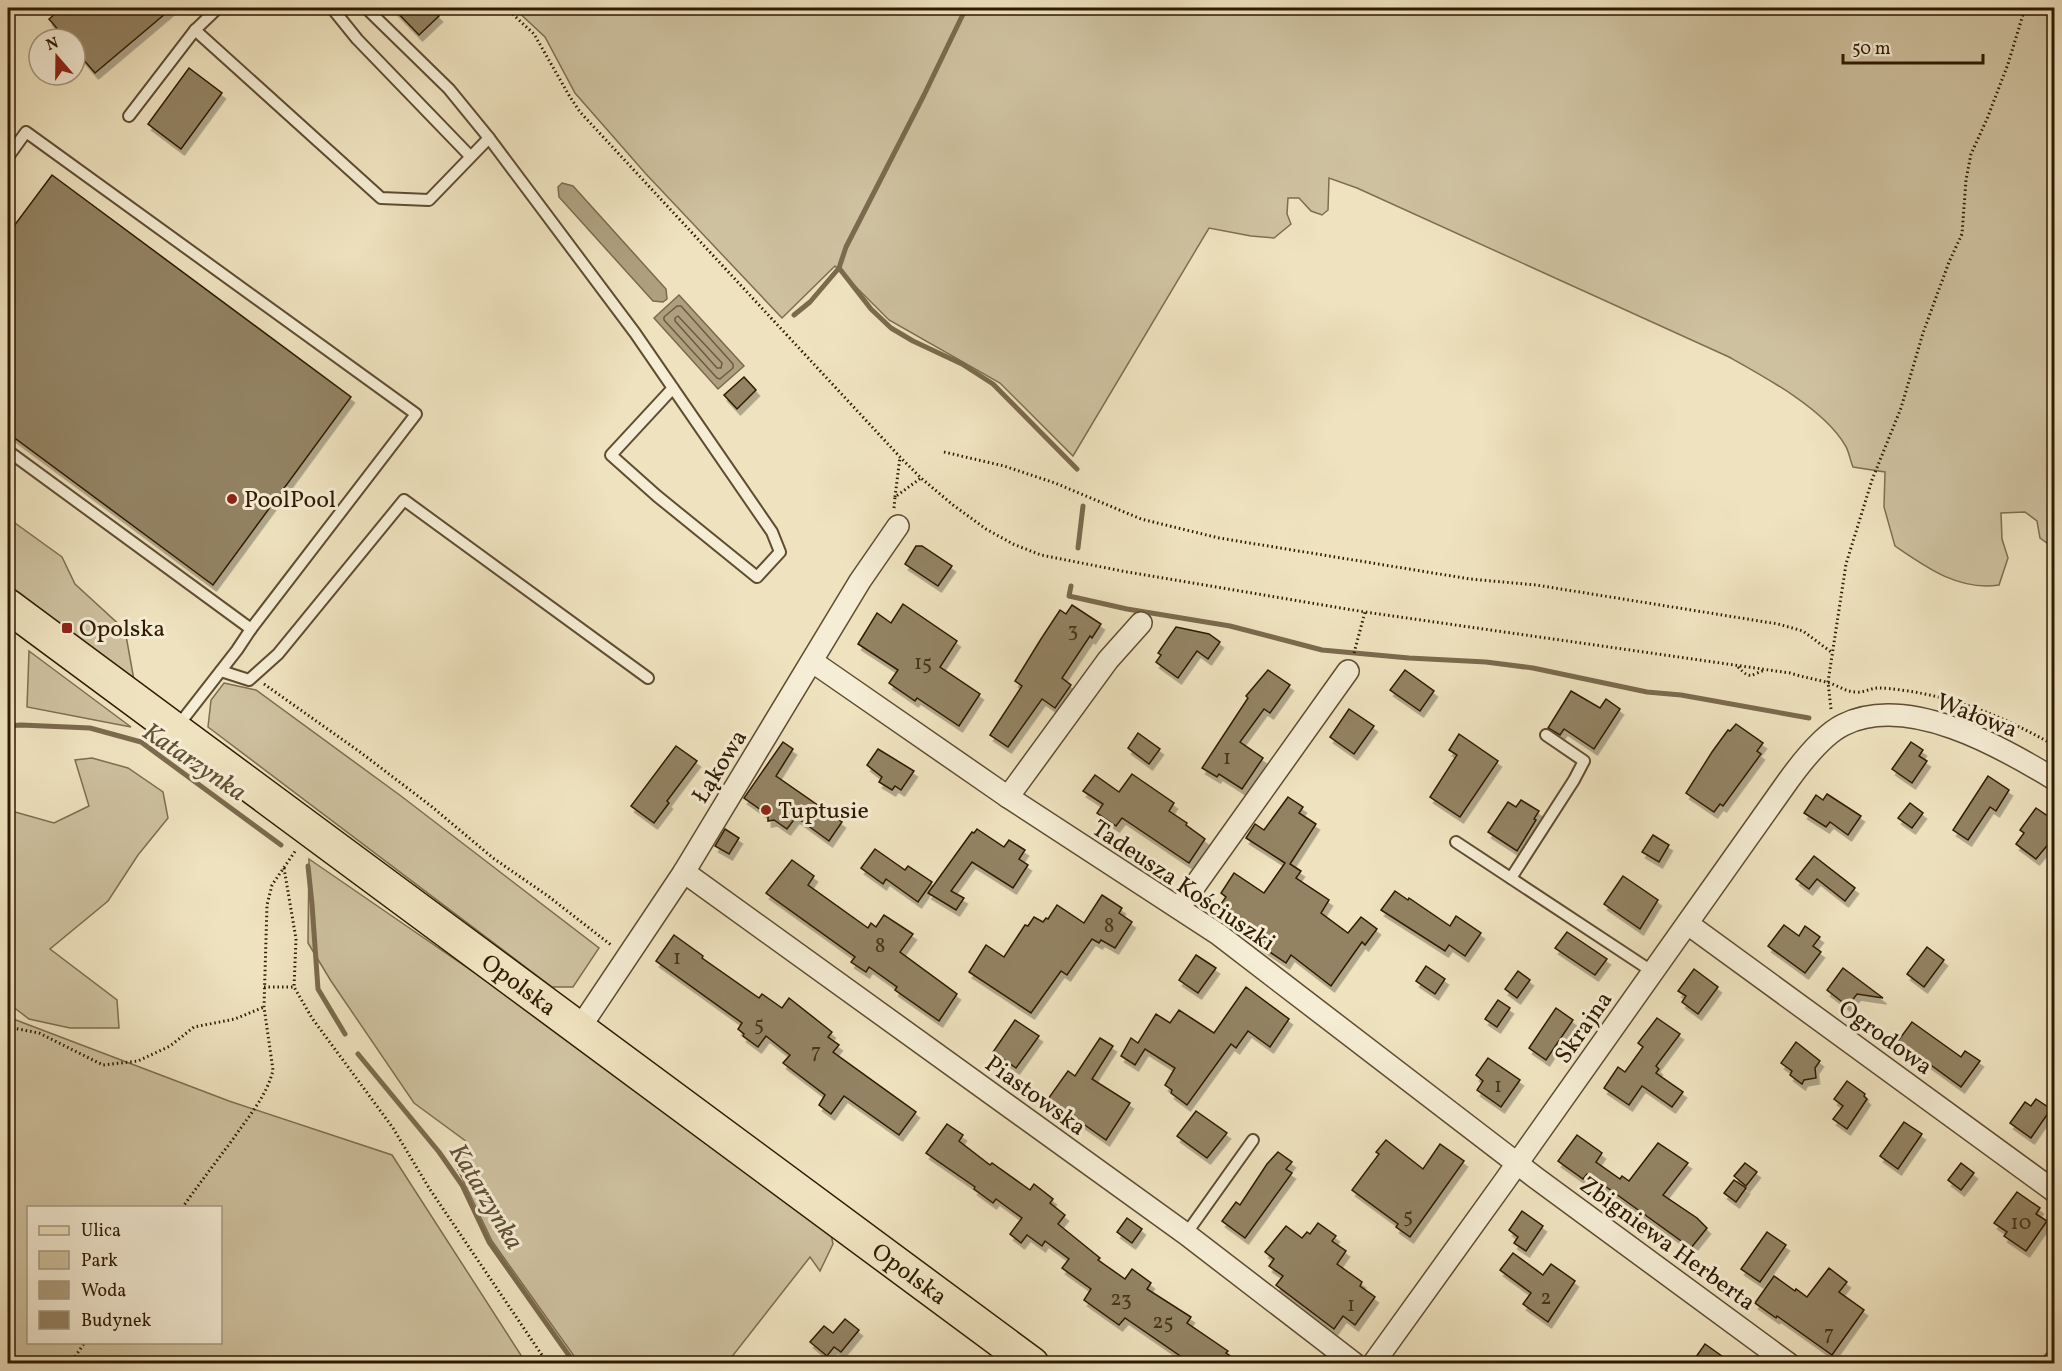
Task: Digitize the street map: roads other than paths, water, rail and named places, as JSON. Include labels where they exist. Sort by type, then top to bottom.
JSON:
[{"type":"main road","name":"Opolska","points":[[8,606],[1032,1364]]},
{"type":"street","name":"Łąkowa","points":[[579,1029],[684,872],[860,581],[898,526]]},
{"type":"street","points":[[1008,797],[1108,660],[1141,623]]},
{"type":"street","name":"Tadeusza Kościuszki","points":[[813,662],[1008,797],[1218,934],[1517,1163]]},
{"type":"street","points":[[1179,908],[1348,671]]},
{"type":"street","name":"Wałowa","points":[[1841,726],[1865,717],[1899,717],[1934,722],[1968,733],[2016,756],[2055,779]]},
{"type":"street","name":"Skrajna","points":[[1373,1364],[1805,757],[1841,726]]},
{"type":"street","name":"Piastowska","points":[[684,872],[1186,1234],[1355,1364]]},
{"type":"street","name":"Ogrodowa","points":[[1688,924],[2055,1191]]},
{"type":"street","name":"Zbigniewa Herberta","points":[[1517,1163],[1790,1364]]},
{"type":"lane","points":[[129,116],[195,30],[218,8]]},
{"type":"lane","points":[[332,8],[357,39],[470,156]]},
{"type":"lane","points":[[366,8],[449,89],[489,138],[635,333],[673,388],[772,532],[780,552],[757,577],[657,496],[611,455],[673,388]]},
{"type":"lane","points":[[195,30],[381,198],[429,200],[489,138]]},
{"type":"lane","points":[[8,157],[26,132],[416,414],[175,729]]},
{"type":"lane","points":[[8,451],[251,629]]},
{"type":"lane","points":[[221,671],[249,680],[278,654],[404,500],[648,678]]},
{"type":"lane","points":[[1511,878],[1584,761],[1546,735]]},
{"type":"lane","points":[[1456,842],[1653,972]]},
{"type":"lane","points":[[1186,1234],[1253,1140]]},
{"type":"water","points":[[562,183],[573,186],[666,289],[667,299],[663,302],[653,301],[559,197],[558,187]]},
{"type":"water","points":[[679,295],[744,366],[718,389],[654,318]]},
{"type":"waterway","points":[[794,315],[810,302],[839,268],[846,247],[966,8]]},
{"type":"waterway","points":[[839,268],[871,309],[891,328],[962,364],[993,384],[1077,469]]},
{"type":"waterway","points":[[1078,548],[1083,506]]},
{"type":"waterway","points":[[1071,586],[1069,596],[1127,609],[1230,626],[1322,650],[1486,662],[1533,668],[1647,692],[1681,695],[1809,718]]},
{"type":"waterway","name":"Katarzynka","points":[[8,726],[90,728],[141,742],[281,845]]},
{"type":"waterway","name":"Katarzynka","points":[[308,866],[318,989],[345,1034]]},
{"type":"waterway","name":"Katarzynka","points":[[358,1054],[439,1152],[462,1185],[489,1242],[575,1364]]},
{"type":"place","name":"PoolPool","points":[[232,499]]},
{"type":"place","name":"Opolska","points":[[67,628]]},
{"type":"place","name":"Tuptusie","points":[[766,810]]}]
